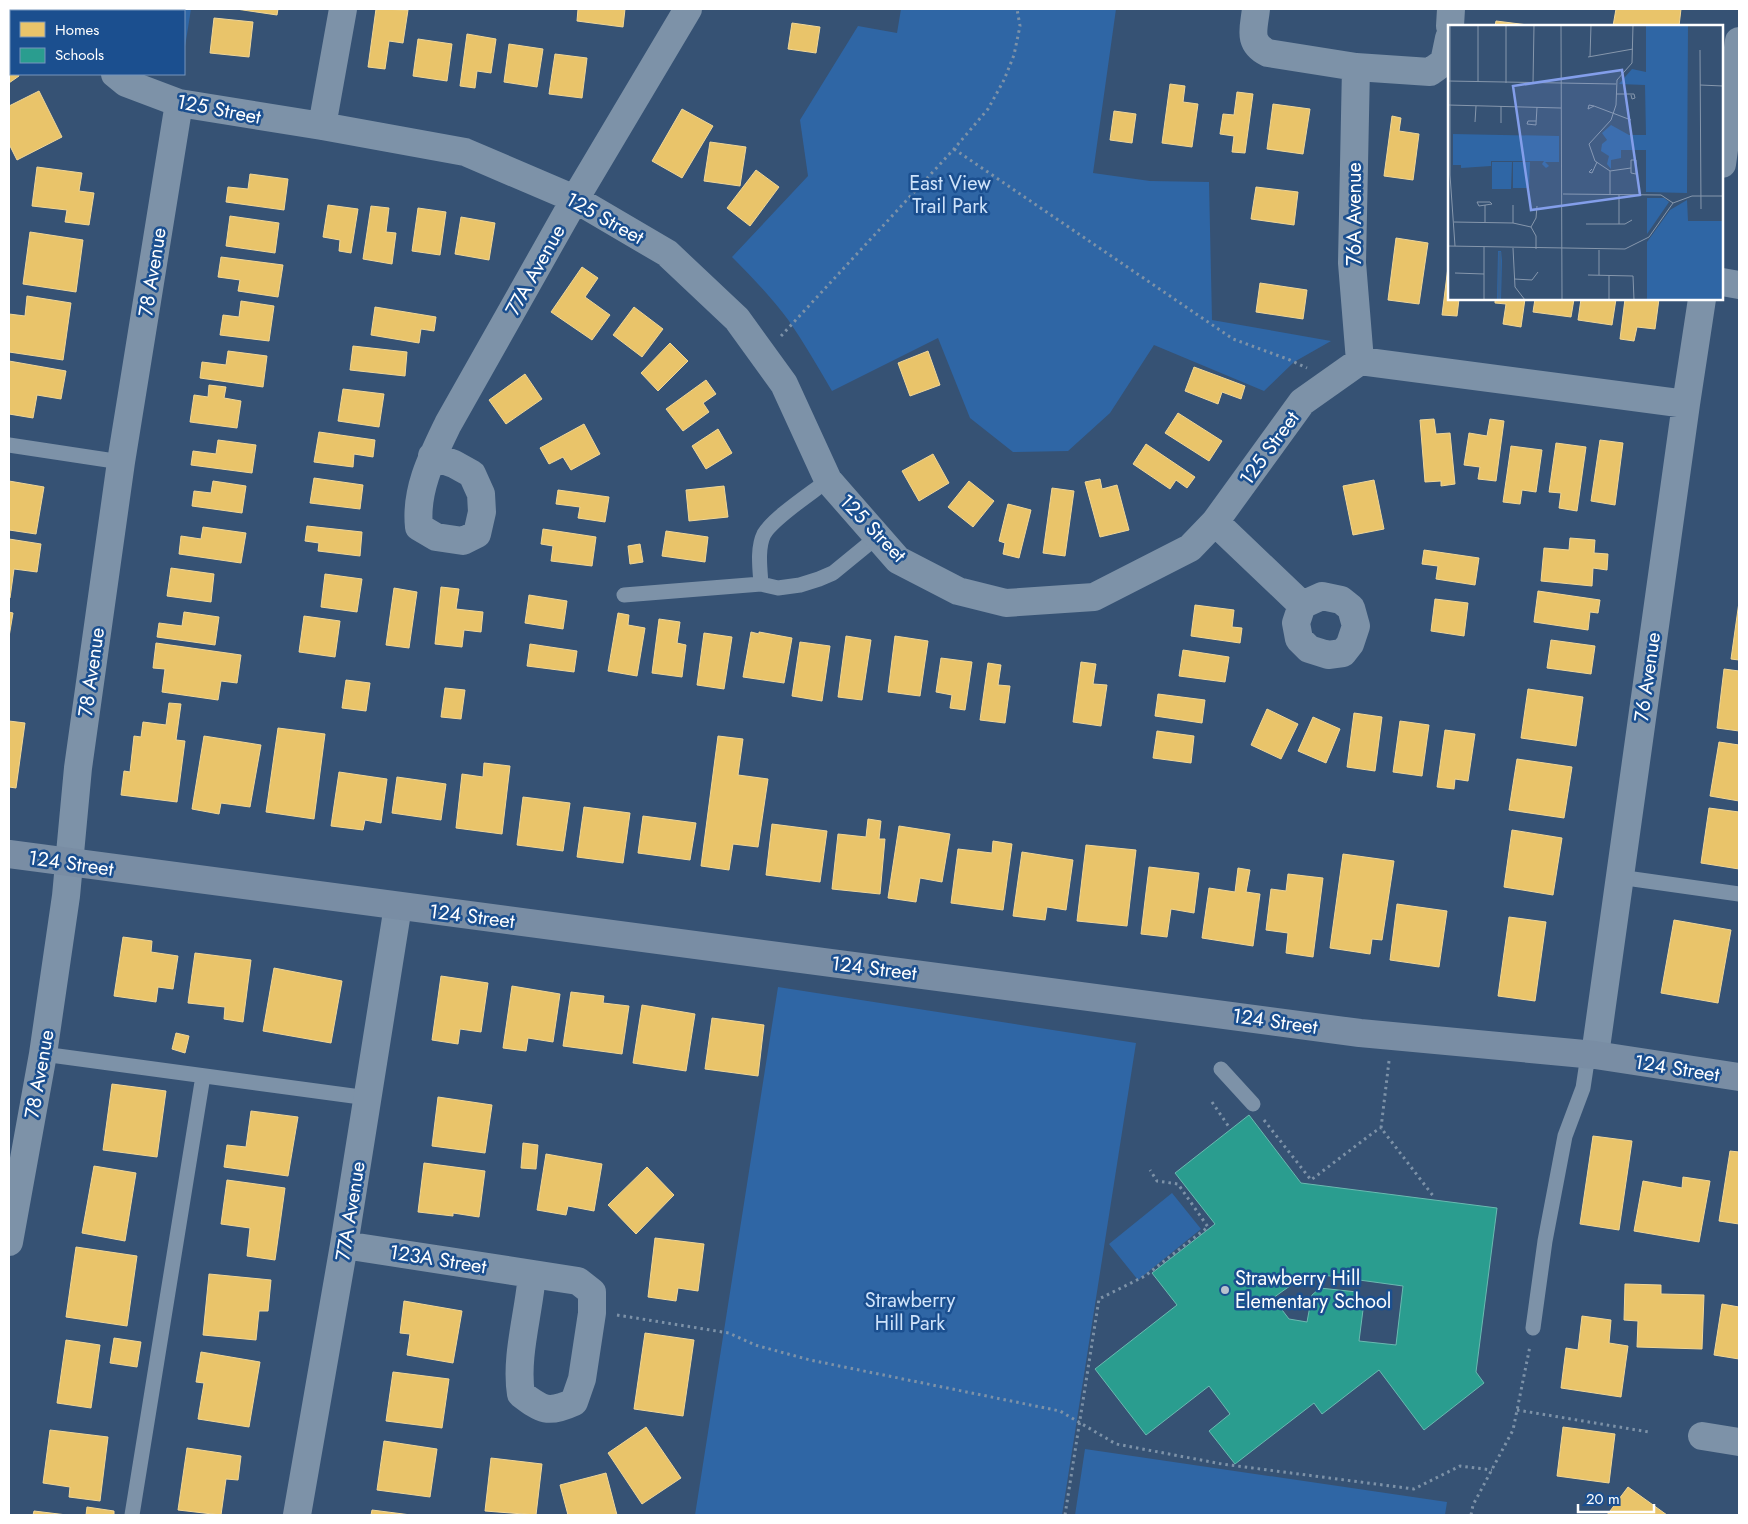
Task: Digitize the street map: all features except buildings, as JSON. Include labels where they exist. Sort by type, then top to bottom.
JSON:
[{"type":"street","points":[[322,126],[343,9]]},
{"type":"street","name":"77A Avenue","points":[[432,456],[448,424],[575,198],[688,9]]},
{"type":"street","points":[[1256,9],[1253,38],[1258,48],[1268,53],[1356,67],[1430,72],[1444,62],[1448,43]]},
{"type":"street","points":[[1450,25],[1451,9]]},
{"type":"street","points":[[1723,157],[1739,41]]},
{"type":"street","name":"76A Avenue","points":[[1356,67],[1352,263],[1360,361]]},
{"type":"street","name":"125 Street","points":[[116,75],[126,83],[179,104],[322,126],[465,152],[575,198],[667,253],[737,319],[784,384],[828,480],[898,560],[958,591],[1006,602],[1094,597],[1190,548],[1215,522],[1302,402],[1360,361]]},
{"type":"street","name":"78 Avenue","points":[[9,1242],[43,1054],[66,896],[78,768],[121,462],[179,104]]},
{"type":"street","points":[[1723,282],[1739,285]]},
{"type":"street","name":"76 Avenue","points":[[1591,1055],[1619,877],[1702,300]]},
{"type":"street","points":[[1360,361],[1686,404]]},
{"type":"street","points":[[1215,522],[1302,605]]},
{"type":"street","name":"124 Street","points":[[9,854],[1360,1033],[1591,1055],[1739,1077]]},
{"type":"street","name":"77A Avenue","points":[[298,1515],[344,1245],[398,906]]},
{"type":"street","name":"123A Street","points":[[344,1245],[578,1281],[592,1292],[592,1313],[582,1379],[574,1402],[559,1409],[540,1409],[521,1394],[519,1380],[532,1274]]},
{"type":"street","points":[[1702,1436],[1739,1442]]},
{"type":"lane","points":[[9,445],[121,462]]},
{"type":"lane","points":[[761,584],[760,549],[764,534],[779,518],[828,480]]},
{"type":"lane","points":[[624,595],[761,584],[778,588],[800,585],[833,573],[877,536]]},
{"type":"lane","points":[[1619,877],[1739,894]]},
{"type":"lane","points":[[43,1054],[368,1098]]},
{"type":"lane","points":[[1533,1328],[1544,1241],[1565,1136],[1583,1088],[1591,1055]]},
{"type":"lane","points":[[1221,1069],[1253,1104]]},
{"type":"lane","points":[[132,1515],[203,1076]]},
{"type":"path","points":[[779,339],[954,149],[988,108],[1004,80],[1014,55],[1020,26],[1017,9]]},
{"type":"path","points":[[954,149],[1233,339],[1290,360],[1311,372]]},
{"type":"path","points":[[1389,1060],[1382,1128],[1434,1197]]},
{"type":"path","points":[[1212,1102],[1229,1127]]},
{"type":"path","points":[[1253,1104],[1311,1180],[1382,1128]]},
{"type":"path","points":[[1066,1515],[1099,1300],[1145,1276],[1208,1227],[1178,1184],[1157,1181],[1150,1170]]},
{"type":"path","points":[[612,1315],[729,1333],[755,1345],[810,1360],[1060,1411],[1116,1444],[1222,1464],[1414,1489],[1460,1466],[1492,1470]]},
{"type":"path","points":[[1471,1515],[1473,1505],[1513,1430],[1533,1328]]},
{"type":"path","points":[[1517,1410],[1649,1432]]},
{"type":"green space","points":[[191,9],[185,47],[185,10],[100,10]]},
{"type":"green space","name":"East View Trail Park","points":[[901,9],[1116,9],[1093,173],[1150,181],[1209,182],[1212,320],[1331,341],[1294,362],[1264,391],[1154,345],[1110,413],[1068,451],[1013,452],[970,418],[938,338],[832,391],[789,321],[762,288],[732,257],[808,176],[800,120],[858,26],[897,33]]},
{"type":"green space","name":"Strawberry Hill Park","points":[[778,987],[1136,1043],[1062,1515],[695,1515]]},
{"type":"green space","points":[[1172,1193],[1201,1229],[1138,1280],[1109,1244]]},
{"type":"green space","points":[[1085,1449],[1447,1502],[1445,1515],[1075,1515]]},
{"type":"place","name":"Strawberry Hill Elementary School","points":[[1225,1290]]}]
